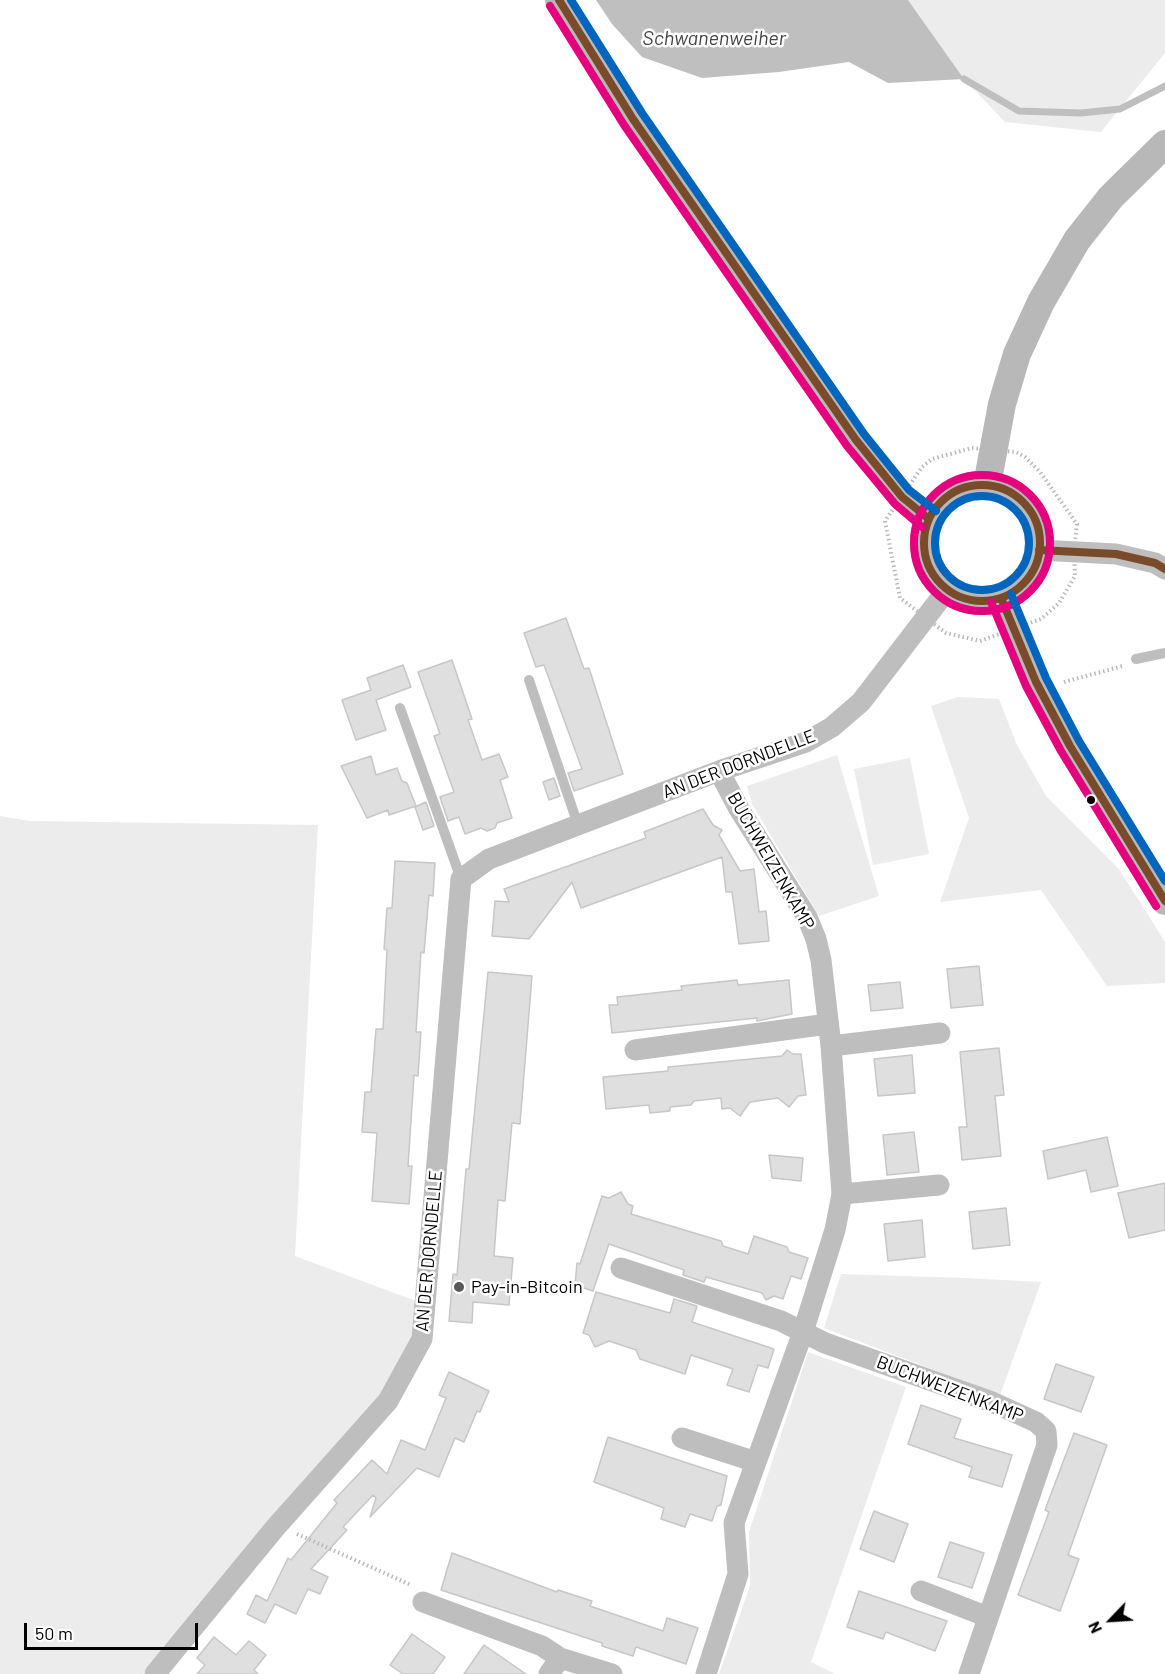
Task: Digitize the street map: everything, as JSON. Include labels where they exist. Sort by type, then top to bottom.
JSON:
[{"type":"street","points":[[559,0],[633,119],[856,440],[902,497],[928,519]]},
{"type":"street","points":[[987,485],[1002,404],[1017,354],[1041,302],[1077,240],[1111,197],[1165,144]]},
{"type":"street","points":[[987,485],[1004,489],[1020,499],[1032,513],[1039,531],[1039,550],[1036,565],[1027,579],[1015,590],[1001,598],[982,601],[964,598],[947,590],[934,576],[926,558],[924,538],[928,519],[938,504],[952,492],[969,486],[987,485]]},
{"type":"street","points":[[1039,550],[1116,554],[1155,563],[1165,569]]},
{"type":"street","name":"AN DER DORNDELLE","points":[[154,1674],[279,1525],[388,1401],[422,1339],[461,879],[489,859],[719,771],[806,742],[832,727],[861,702],[947,590]]},
{"type":"street","points":[[1001,598],[1036,682],[1070,746],[1165,901]]},
{"type":"street","name":"BUCHWEIZENKAMP","points":[[706,1674],[738,1574],[734,1523],[803,1332],[835,1230],[842,1194],[831,1046],[821,960],[807,917],[739,809],[719,771]]},
{"type":"street","points":[[635,1050],[828,1024]]},
{"type":"street","points":[[831,1046],[940,1033]]},
{"type":"street","points":[[842,1194],[939,1185]]},
{"type":"street","name":"BUCHWEIZENKAMP","points":[[621,1268],[782,1320],[825,1343],[992,1402],[1036,1422],[1046,1431],[1047,1445],[969,1674]]},
{"type":"street","points":[[682,1438],[756,1462]]},
{"type":"street","points":[[921,1591],[988,1617]]},
{"type":"street","points":[[423,1602],[542,1646],[555,1666],[612,1674]]},
{"type":"lane","points":[[1136,659],[1165,653]]},
{"type":"lane","points":[[529,680],[578,825]]},
{"type":"lane","name":"AN DER DORNDELLE","points":[[400,708],[461,879]]},
{"type":"path","points":[[972,448],[993,449],[1016,452],[1040,472],[1077,524],[1074,551],[1075,576],[1059,603],[1041,619],[980,640],[946,633],[900,598],[885,521],[922,467],[932,459],[972,448]]},
{"type":"path","points":[[1036,682],[1067,681],[1117,669],[1136,659]]},
{"type":"path","points":[[279,1525],[416,1588],[423,1602]]},
{"type":"shaded area","points":[[908,0],[1165,0],[1165,53],[1101,132],[1005,122],[964,79]]},
{"type":"shaded area","points":[[958,697],[999,699],[1017,745],[1046,796],[1119,869],[1165,942],[1165,983],[1107,986],[1041,890],[940,902],[969,818],[931,706]]},
{"type":"shaded area","points":[[837,755],[879,896],[819,916],[752,804],[747,786]]},
{"type":"shaded area","points":[[910,758],[929,854],[873,865],[854,769]]},
{"type":"shaded area","points":[[0,816],[30,821],[318,825],[295,1256],[424,1304],[388,1401],[265,1528],[143,1674],[0,1674]]},
{"type":"shaded area","points":[[841,1274],[1041,1282],[1000,1395],[824,1328]]},
{"type":"shaded area","points":[[808,1352],[906,1387],[811,1662],[835,1674],[719,1674],[750,1586],[749,1532]]},
{"type":"water","name":"Schwanenweiher","points":[[596,0],[908,0],[964,79],[888,83],[849,62],[779,72],[702,78],[642,57],[612,24]]},
{"type":"building","points":[[566,618],[584,669],[589,668],[623,774],[574,791],[568,773],[582,769],[544,665],[536,667],[524,633]]},
{"type":"building","points":[[452,660],[472,719],[468,720],[482,760],[499,754],[508,777],[500,780],[512,818],[497,823],[495,828],[487,831],[481,828],[465,834],[459,817],[448,821],[440,797],[454,792],[434,736],[440,734],[418,672]]},
{"type":"building","points":[[403,665],[411,687],[376,700],[386,730],[356,740],[342,700],[371,690],[367,678]]},
{"type":"building","points":[[371,756],[376,775],[397,768],[402,781],[407,783],[416,806],[389,815],[388,810],[367,818],[341,766]]},
{"type":"building","points":[[554,778],[560,796],[549,800],[543,782]]},
{"type":"building","points":[[426,802],[434,826],[423,830],[415,807]]},
{"type":"building","points":[[703,809],[713,825],[722,830],[719,835],[740,871],[754,869],[759,912],[766,911],[769,941],[739,944],[732,892],[726,892],[722,857],[581,908],[572,882],[529,939],[492,936],[495,901],[509,902],[504,889],[646,838],[644,832]]},
{"type":"building","points":[[395,861],[435,863],[433,896],[429,895],[424,953],[421,952],[416,1032],[421,1032],[418,1076],[414,1075],[408,1166],[412,1166],[409,1204],[372,1201],[377,1133],[362,1132],[365,1092],[371,1092],[376,1029],[383,1029],[387,950],[384,949],[387,908],[392,908]]},
{"type":"building","points":[[979,966],[983,1005],[951,1008],[947,969]]},
{"type":"building","points":[[488,972],[532,976],[520,1124],[512,1123],[505,1201],[498,1200],[494,1256],[513,1258],[509,1305],[473,1302],[472,1323],[449,1321],[453,1274],[457,1275],[466,1169],[469,1169]]},
{"type":"building","points":[[737,980],[738,985],[789,980],[792,1014],[757,1021],[757,1018],[612,1033],[609,1005],[618,1005],[617,997],[682,990],[681,986]]},
{"type":"building","points":[[900,982],[903,1008],[871,1011],[868,985]]},
{"type":"building","points":[[999,1048],[1004,1095],[995,1096],[1001,1156],[962,1160],[959,1127],[967,1127],[960,1052]]},
{"type":"building","points":[[787,1050],[793,1054],[801,1054],[806,1095],[798,1096],[789,1107],[778,1098],[750,1102],[740,1116],[730,1108],[722,1109],[721,1098],[694,1101],[691,1105],[670,1107],[670,1111],[650,1113],[649,1105],[606,1109],[603,1077],[668,1071],[668,1067],[782,1056]]},
{"type":"building","points":[[912,1055],[915,1093],[878,1096],[874,1059]]},
{"type":"building","points":[[914,1132],[919,1172],[887,1175],[883,1135]]},
{"type":"building","points":[[1107,1137],[1118,1186],[1091,1192],[1086,1170],[1048,1179],[1043,1151]]},
{"type":"building","points":[[769,1155],[803,1158],[801,1181],[772,1178]]},
{"type":"building","points":[[1165,1183],[1165,1230],[1129,1238],[1118,1193]]},
{"type":"building","points":[[621,1192],[628,1204],[633,1206],[631,1214],[721,1241],[723,1246],[748,1254],[754,1236],[787,1247],[789,1252],[808,1258],[801,1279],[791,1276],[783,1299],[774,1296],[766,1300],[762,1293],[706,1277],[704,1282],[683,1275],[684,1270],[609,1244],[593,1291],[575,1285],[577,1263],[580,1264],[602,1196],[609,1198]]},
{"type":"building","points":[[1006,1208],[1010,1245],[973,1249],[969,1212]]},
{"type":"building","points":[[922,1220],[925,1257],[888,1261],[884,1224]]},
{"type":"building","points":[[596,1292],[670,1313],[674,1299],[697,1306],[692,1322],[774,1349],[768,1368],[758,1365],[749,1392],[727,1385],[733,1369],[691,1355],[685,1374],[640,1359],[636,1350],[609,1341],[595,1347],[589,1335],[583,1333]]},
{"type":"building","points":[[1056,1364],[1094,1377],[1081,1412],[1044,1399]]},
{"type":"building","points":[[449,1372],[489,1391],[480,1412],[477,1411],[464,1442],[455,1438],[439,1477],[417,1468],[370,1517],[376,1498],[373,1495],[343,1527],[347,1530],[311,1569],[328,1577],[320,1594],[308,1589],[296,1614],[275,1604],[265,1623],[247,1614],[256,1595],[267,1601],[288,1558],[291,1560],[337,1503],[334,1500],[372,1460],[387,1474],[401,1440],[425,1450],[446,1398],[439,1395]]},
{"type":"building","points":[[921,1405],[961,1419],[954,1438],[1012,1455],[1002,1487],[969,1477],[972,1467],[908,1444]]},
{"type":"building","points":[[1074,1433],[1107,1445],[1068,1555],[1079,1559],[1060,1611],[1018,1595],[1049,1512],[1045,1510]]},
{"type":"building","points":[[608,1437],[727,1476],[721,1505],[717,1506],[712,1521],[690,1514],[685,1527],[661,1519],[664,1508],[594,1482]]},
{"type":"building","points":[[874,1511],[908,1524],[894,1562],[860,1549]]},
{"type":"building","points":[[950,1542],[984,1553],[972,1588],[938,1577]]},
{"type":"building","points":[[452,1553],[557,1592],[558,1590],[592,1601],[590,1606],[663,1631],[667,1618],[698,1628],[686,1664],[636,1647],[633,1656],[602,1646],[602,1643],[441,1590]]},
{"type":"building","points":[[859,1591],[947,1621],[935,1651],[886,1632],[883,1639],[847,1627]]},
{"type":"building","points":[[412,1634],[445,1657],[433,1674],[403,1674],[390,1665]]},
{"type":"building","points":[[214,1637],[236,1655],[249,1641],[266,1655],[254,1670],[258,1674],[197,1674],[205,1665],[197,1658]]},
{"type":"building","points":[[484,1645],[526,1674],[464,1674]]},
{"type":"waterway","points":[[964,79],[1019,111],[1081,113],[1120,109],[1165,86]]},
{"type":"transit line","points":[[559,0],[633,119],[856,440],[902,497],[929,519]]},
{"type":"transit line","points":[[571,0],[642,113],[864,434],[909,490],[936,511]]},
{"type":"transit line","points":[[550,6],[624,125],[847,446],[895,504],[922,527]]},
{"type":"transit line","points":[[982,475],[1008,480],[1020,486],[1030,495],[1039,505],[1045,517],[1050,543],[1045,569],[1039,581],[1030,591],[1020,600],[1008,606],[982,611],[956,606],[944,600],[934,591],[925,581],[919,569],[914,543],[919,517],[925,505],[934,495],[944,486],[956,480],[982,475]]},
{"type":"transit line","points":[[982,485],[1004,490],[1023,502],[1035,521],[1040,543],[1035,565],[1023,584],[1004,596],[982,601],[960,596],[941,584],[929,565],[924,543],[929,521],[941,502],[960,490],[982,485]]},
{"type":"transit line","points":[[982,496],[1000,499],[1015,510],[1026,525],[1029,543],[1026,561],[1015,576],[1000,587],[982,590],[964,587],[949,576],[938,561],[935,543],[938,525],[949,510],[964,499],[982,496]]},
{"type":"transit line","points":[[1039,550],[1116,554],[1155,563],[1165,569]]},
{"type":"transit line","points":[[1011,594],[1046,678],[1079,741],[1165,881]]},
{"type":"transit line","points":[[1001,598],[1036,682],[1070,746],[1165,901]]},
{"type":"transit line","points":[[991,602],[1026,686],[1061,751],[1156,906]]},
{"type":"place","name":"Pay-in-Bitcoin","points":[[459,1287]]}]
